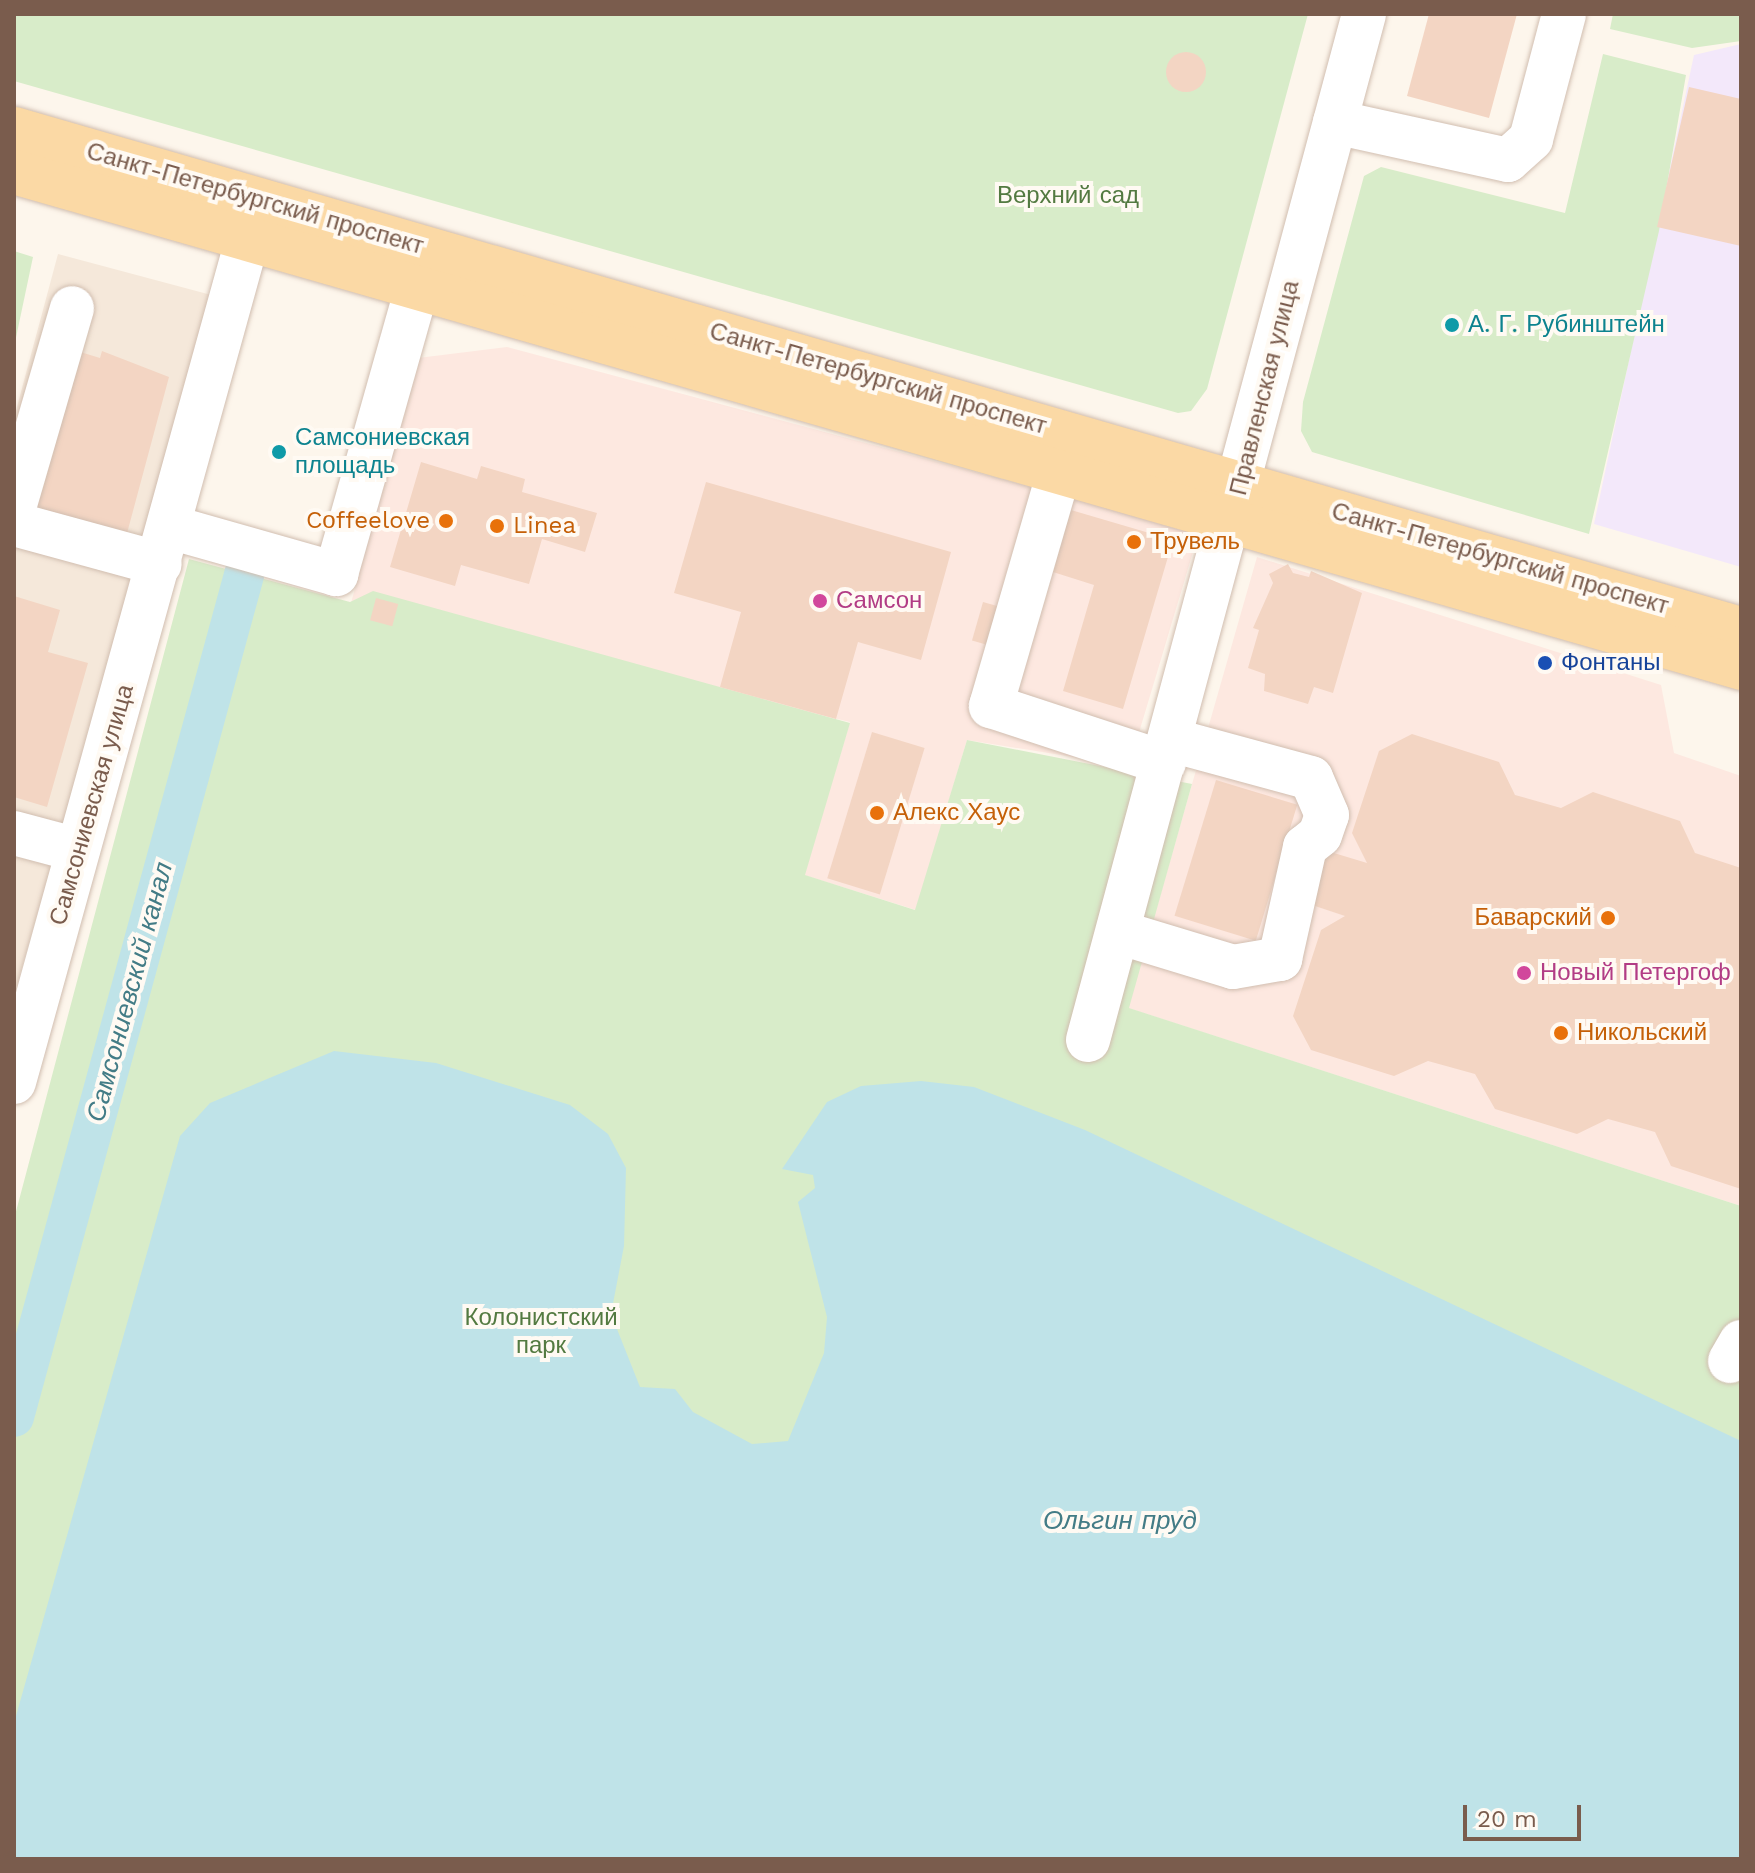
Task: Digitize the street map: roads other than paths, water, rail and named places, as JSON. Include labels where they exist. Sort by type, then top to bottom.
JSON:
[{"type":"main road","name":"Санкт-Петербургский проспект","points":[[14,129],[253,220]]},
{"type":"main road","name":"Санкт-Петербургский проспект","points":[[14,172],[253,220],[423,268],[1236,503],[1741,668]]},
{"type":"main road","name":"Санкт-Петербургский проспект","points":[[423,268],[1059,472],[1236,503],[1741,629]]},
{"type":"street","name":"Правленская улица","points":[[1088,1040],[1236,503],[1364,14]]},
{"type":"street","points":[[1335,122],[1508,160],[1531,139],[1564,14]]},
{"type":"street","points":[[165,546],[253,220]]},
{"type":"street","points":[[14,524],[336,574],[423,268]]},
{"type":"street","points":[[14,508],[72,308]]},
{"type":"street","points":[[1059,472],[991,706],[1168,751],[1311,778],[1327,815],[1320,835],[1305,847],[1280,959],[1233,967],[1118,932]]},
{"type":"street","name":"Самсониевская улица","points":[[14,1082],[32,945],[78,850],[165,546]]},
{"type":"street","points":[[14,833],[78,850]]},
{"type":"water","name":"Ольгин пруд","points":[[334,1051],[436,1063],[570,1105],[608,1134],[626,1168],[624,1246],[611,1314],[640,1387],[675,1389],[693,1412],[752,1444],[788,1441],[824,1353],[827,1317],[798,1202],[815,1188],[813,1175],[782,1169],[827,1102],[861,1086],[921,1081],[974,1087],[1085,1130],[1741,1441],[1741,1859],[14,1859],[14,1723],[180,1136],[210,1103]]},
{"type":"waterway","name":"Самсониевский канал","points":[[14,1417],[246,568]]},
{"type":"place","name":"А. Г. Рубинштейн","points":[[1452,325]]},
{"type":"place","name":"Самсониевская площадь","points":[[279,452]]},
{"type":"place","name":"Cоffeelove","points":[[446,521]]},
{"type":"place","name":"Linea","points":[[497,526]]},
{"type":"place","name":"Трувель","points":[[1134,542]]},
{"type":"place","name":"Самсон","points":[[820,601]]},
{"type":"place","name":"Фонтаны","points":[[1545,663]]},
{"type":"place","name":"Алекс Хаус","points":[[877,813]]},
{"type":"place","name":"Баварский","points":[[1608,918]]},
{"type":"place","name":"Новый Петергоф","points":[[1524,973]]},
{"type":"place","name":"Никольский","points":[[1561,1033]]},
{"type":"park label","name":"Верхний сад","points":[[1068,196]]},
{"type":"park label","name":"Колонистский парк","points":[[541,1332]]}]
